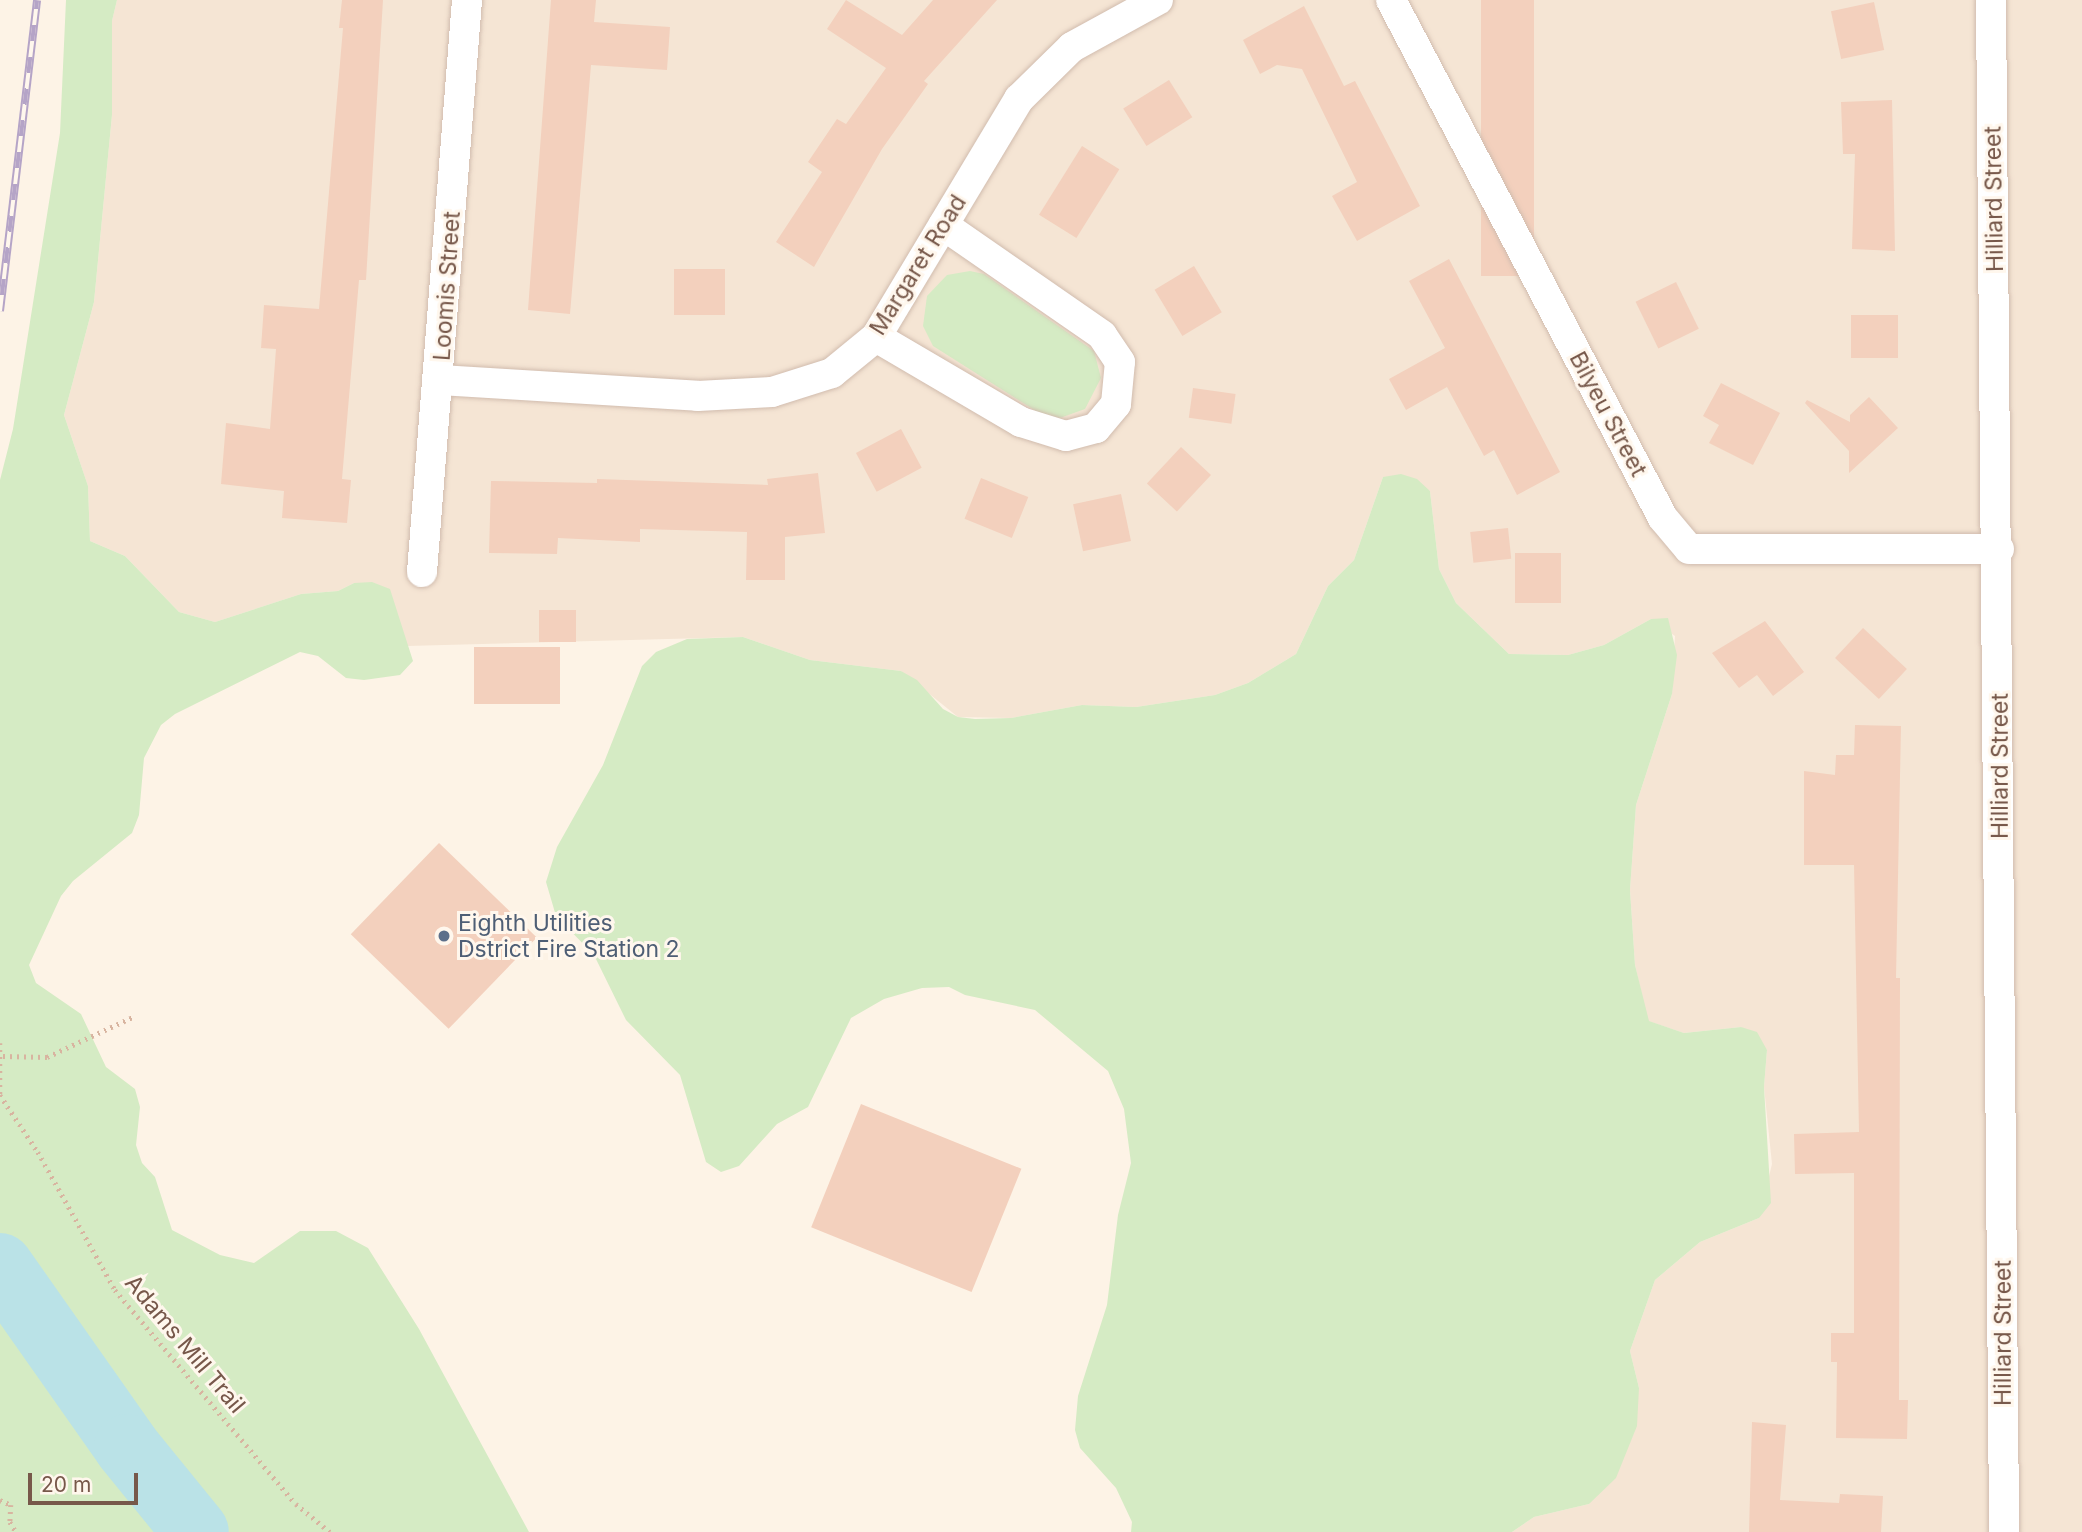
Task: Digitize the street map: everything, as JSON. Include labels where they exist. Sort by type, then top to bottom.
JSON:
[{"type":"street","name":"Loomis Street","points":[[422,572],[440,380],[467,0]]},
{"type":"street","name":"Margaret Road","points":[[440,380],[698,396],[772,392],[832,373],[876,337],[1019,99],[1072,47],[1158,0]]},
{"type":"street","name":"Bilyeu Street","points":[[1391,0],[1662,518],[1689,549],[1999,548]]},
{"type":"street","name":"Hilliard Street","points":[[1991,0],[1999,548],[2004,1532]]},
{"type":"street","points":[[876,337],[1021,422],[1066,436],[1096,428],[1116,404],[1120,362],[1102,335],[943,225]]},
{"type":"path","points":[[3,1056],[47,1057],[135,1016]]},
{"type":"path","name":"Adams Mill Trail","points":[[0,1043],[3,1056],[0,1095],[38,1152],[115,1290],[296,1504],[330,1532]]},
{"type":"path","points":[[0,1500],[11,1505],[10,1522],[16,1532]]},
{"type":"shaded area","points":[[117,0],[2082,0],[2082,1532],[1512,1532],[1534,1517],[1589,1504],[1639,1388],[1630,1351],[1655,1280],[1700,1242],[1759,1218],[1772,1164],[1764,1087],[1767,1050],[1741,1027],[1684,1033],[1648,1021],[1635,965],[1630,890],[1636,805],[1672,694],[1675,636],[1651,619],[1604,645],[1568,655],[1509,654],[1456,603],[1439,569],[1430,491],[1383,477],[1354,560],[1328,586],[1296,654],[1248,683],[1215,695],[1136,707],[1082,705],[1011,718],[958,717],[901,671],[810,660],[743,637],[407,646],[398,625],[354,583],[338,591],[301,594],[215,622],[179,612],[125,556],[90,541],[88,486],[64,415],[94,302],[112,115],[112,21]]},
{"type":"green space","points":[[66,0],[117,0],[112,21],[112,115],[94,302],[64,415],[88,486],[90,541],[125,556],[179,612],[215,622],[301,594],[338,591],[354,583],[372,582],[390,589],[413,661],[400,675],[364,680],[346,678],[318,656],[300,652],[175,714],[161,725],[144,758],[139,815],[132,833],[73,881],[61,896],[29,965],[36,983],[81,1014],[106,1067],[135,1089],[140,1107],[136,1145],[142,1163],[155,1177],[172,1230],[220,1255],[254,1263],[300,1231],[336,1231],[368,1248],[419,1329],[529,1532],[0,1532],[0,480],[13,429],[60,133]]},
{"type":"green space","points":[[970,271],[984,274],[1094,351],[1101,378],[1085,409],[1060,418],[1039,413],[933,346],[923,326],[927,296],[947,275]]},
{"type":"green space","points":[[1401,474],[1417,479],[1430,491],[1439,569],[1456,603],[1509,654],[1568,655],[1604,645],[1651,619],[1668,618],[1677,655],[1672,694],[1636,805],[1630,890],[1635,965],[1649,1021],[1684,1033],[1741,1027],[1757,1032],[1767,1050],[1764,1087],[1771,1203],[1759,1218],[1700,1242],[1655,1280],[1630,1351],[1639,1388],[1637,1426],[1616,1478],[1589,1504],[1534,1517],[1512,1532],[1131,1532],[1132,1522],[1116,1488],[1080,1448],[1075,1430],[1078,1396],[1107,1305],[1118,1215],[1131,1163],[1124,1109],[1108,1071],[1035,1010],[965,995],[949,987],[922,988],[884,999],[851,1018],[808,1107],[777,1124],[739,1166],[721,1172],[706,1162],[680,1075],[626,1020],[594,955],[556,916],[546,882],[557,847],[603,765],[642,666],[656,652],[687,639],[743,637],[810,660],[901,671],[917,680],[943,709],[958,717],[975,719],[1011,718],[1082,705],[1136,707],[1215,695],[1248,683],[1296,654],[1328,586],[1354,560],[1383,477]]},
{"type":"building","points":[[342,0],[383,0],[366,280],[359,280],[342,479],[351,480],[347,523],[282,518],[284,491],[221,484],[226,423],[270,429],[276,349],[261,348],[264,305],[319,309],[343,28],[339,28]]},
{"type":"building","points":[[551,0],[596,0],[594,22],[670,27],[667,70],[591,65],[570,314],[528,310]]},
{"type":"building","points":[[846,0],[902,35],[933,0],[997,0],[924,81],[928,84],[882,149],[814,267],[776,242],[822,172],[808,162],[837,119],[846,124],[886,68],[827,29]]},
{"type":"building","points":[[1481,0],[1534,0],[1534,276],[1481,276]]},
{"type":"building","points":[[1874,2],[1884,50],[1841,59],[1831,11]]},
{"type":"building","points":[[1304,6],[1344,86],[1355,81],[1420,206],[1357,241],[1332,196],[1357,182],[1302,69],[1277,65],[1260,74],[1243,40]]},
{"type":"building","points":[[1169,80],[1192,117],[1147,146],[1123,109]]},
{"type":"building","points":[[1892,100],[1895,251],[1852,249],[1855,154],[1843,154],[1841,102]]},
{"type":"building","points":[[1082,146],[1119,169],[1076,238],[1039,215]]},
{"type":"building","points":[[1449,259],[1560,472],[1517,495],[1494,450],[1484,456],[1447,387],[1406,410],[1389,379],[1445,348],[1409,281]]},
{"type":"building","points":[[1194,266],[1222,312],[1182,336],[1155,290]]},
{"type":"building","points":[[674,269],[725,269],[725,315],[674,315]]},
{"type":"building","points":[[1676,282],[1699,329],[1658,348],[1636,302]]},
{"type":"building","points":[[1851,315],[1898,315],[1898,358],[1851,358]]},
{"type":"building","points":[[1721,383],[1780,413],[1753,465],[1709,443],[1719,425],[1703,416]]},
{"type":"building","points":[[1193,388],[1236,394],[1231,424],[1189,418]]},
{"type":"building","points":[[1869,397],[1898,428],[1849,473],[1849,451],[1805,403],[1807,400],[1850,422],[1850,415]]},
{"type":"building","points":[[901,429],[922,468],[877,492],[856,453]]},
{"type":"building","points":[[1181,447],[1211,475],[1177,512],[1147,484]]},
{"type":"building","points":[[818,473],[825,533],[785,537],[785,580],[746,580],[747,532],[640,529],[640,542],[558,538],[557,554],[489,553],[491,481],[597,483],[597,479],[768,485],[767,479]]},
{"type":"building","points":[[981,478],[1028,497],[1012,538],[965,519]]},
{"type":"building","points":[[1121,494],[1131,541],[1083,551],[1073,504]]},
{"type":"building","points":[[1508,528],[1511,559],[1473,563],[1470,532]]},
{"type":"building","points":[[1515,553],[1561,553],[1561,603],[1515,603]]},
{"type":"building","points":[[539,610],[576,610],[576,642],[539,642]]},
{"type":"building","points":[[1765,621],[1804,672],[1773,696],[1757,675],[1739,688],[1712,653]]},
{"type":"building","points":[[1863,628],[1907,669],[1879,699],[1835,658]]},
{"type":"building","points":[[474,647],[560,647],[560,704],[474,704]]},
{"type":"building","points":[[1855,725],[1901,726],[1896,978],[1900,978],[1899,1400],[1908,1400],[1907,1439],[1836,1438],[1837,1362],[1831,1362],[1831,1333],[1854,1333],[1854,1173],[1795,1174],[1794,1134],[1859,1132],[1854,865],[1804,865],[1804,771],[1835,775],[1836,755],[1854,755]]},
{"type":"building","name":"Eighth Utilities Dstrict Fire Station 2","points":[[439,843],[537,937],[449,1029],[351,934]]},
{"type":"building","points":[[861,1104],[1021,1169],[972,1292],[811,1227]]},
{"type":"building","points":[[1752,1422],[1786,1425],[1780,1500],[1839,1503],[1840,1494],[1883,1496],[1881,1532],[1749,1532]]},
{"type":"waterway","points":[[0,1266],[127,1447],[196,1532]]},
{"type":"railway","points":[[0,311],[37,0]]},
{"type":"place","name":"Eighth Utilities Dstrict Fire Station 2","points":[[444,936]]}]
